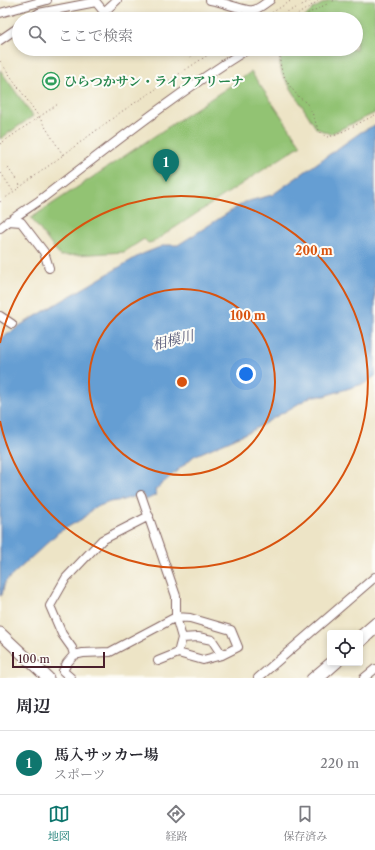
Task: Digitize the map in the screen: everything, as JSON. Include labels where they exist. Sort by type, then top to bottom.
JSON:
[{"type":"highway","points":[[0,633],[48,678]]},
{"type":"street","points":[[0,13],[15,4],[47,0]]},
{"type":"street","points":[[44,12],[96,2],[104,12],[116,0]]},
{"type":"street","points":[[210,0],[253,10],[270,0]]},
{"type":"street","points":[[0,40],[12,32]]},
{"type":"street","points":[[0,228],[211,73],[237,56]]},
{"type":"street","points":[[8,222],[21,222],[44,252],[49,268]]},
{"type":"street","points":[[0,316],[12,324]]},
{"type":"street","points":[[141,495],[176,596],[176,617],[182,638],[178,653]]},
{"type":"street","points":[[74,655],[72,648],[62,634],[50,606],[66,578],[102,540],[149,516]]},
{"type":"street","points":[[258,678],[375,576]]},
{"type":"street","points":[[71,678],[63,671],[67,663],[74,655],[83,653],[110,652],[176,617],[190,618],[231,630],[238,647],[222,655],[203,660],[178,653],[158,661]]},
{"type":"street","points":[[363,632],[375,622]]},
{"type":"street","points":[[363,641],[375,630]]},
{"type":"street","points":[[182,638],[198,636],[212,640],[222,655]]},
{"type":"street","points":[[311,678],[327,665]]},
{"type":"street","points":[[321,678],[335,666]]},
{"type":"street","points":[[364,678],[375,669]]},
{"type":"path","points":[[273,12],[292,0]]},
{"type":"path","points":[[287,12],[312,0]]},
{"type":"path","points":[[302,12],[318,1],[317,0]]},
{"type":"path","points":[[311,12],[335,0]]},
{"type":"path","points":[[0,202],[121,112],[206,56]]},
{"type":"path","points":[[280,56],[281,69],[288,84],[299,98],[308,105],[316,126],[321,134],[328,138],[375,115]]},
{"type":"path","points":[[0,61],[63,155]]},
{"type":"path","points":[[0,144],[58,104]]},
{"type":"path","points":[[8,168],[21,186]]},
{"type":"path","points":[[1,173],[13,191]]},
{"type":"green space","points":[[330,0],[375,0],[375,113],[330,134],[316,128],[282,74],[280,65],[281,56],[363,56],[363,12],[310,12],[314,8]]},
{"type":"green space","points":[[0,70],[33,116],[0,139]]},
{"type":"green space","points":[[251,72],[301,145],[153,242],[148,243],[144,239],[124,252],[60,256],[31,218]]},
{"type":"water","name":"相模川","points":[[375,125],[375,376],[366,383],[324,396],[312,396],[253,430],[194,456],[155,490],[156,495],[146,500],[142,494],[123,500],[110,502],[94,508],[82,519],[59,532],[5,582],[2,595],[0,596],[0,339],[19,326],[140,255],[165,245],[178,245],[245,202],[272,195],[361,132]]},
{"type":"place","name":"ひらつかサン・ライフアリーナ","points":[[51,81]]},
{"type":"place","name":"馬入サッカー場","points":[[166,182]]}]
